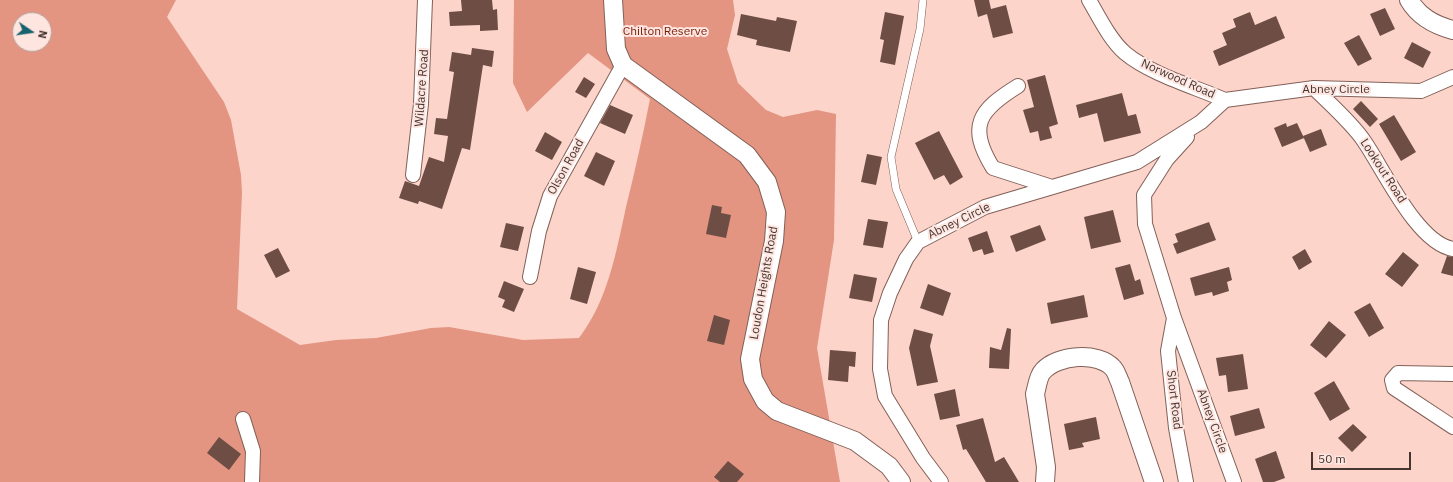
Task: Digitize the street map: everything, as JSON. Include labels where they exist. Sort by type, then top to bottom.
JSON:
[{"type":"street","name":"Wildacre Road","points":[[413,175],[421,104],[426,0]]},
{"type":"street","points":[[613,0],[616,49],[623,65]]},
{"type":"street","name":"Norwood Road","points":[[1089,0],[1111,35],[1124,52],[1144,66],[1225,100]]},
{"type":"street","points":[[1409,0],[1413,8],[1427,20],[1453,30]]},
{"type":"street","name":"Olson Road","points":[[530,276],[539,231],[550,196],[623,65]]},
{"type":"street","name":"Loudon Heights Road","points":[[623,65],[747,155],[767,182],[776,212],[774,241],[750,359],[752,379],[765,401],[778,412],[855,441],[889,466],[901,482]]},
{"type":"street","name":"Abney Circle","points":[[1234,482],[1174,318],[1145,224],[1144,195],[1167,159],[1201,122],[1225,100],[1314,88],[1421,91],[1453,77]]},
{"type":"street","points":[[1018,86],[996,99],[982,114],[980,133],[982,151],[993,168],[1052,187]]},
{"type":"street","name":"Lookout Road","points":[[1314,88],[1364,140],[1419,226],[1431,239],[1445,248],[1453,249]]},
{"type":"street","name":"Abney Circle","points":[[940,482],[922,458],[885,396],[880,369],[881,320],[890,293],[906,259],[918,242],[985,207],[1137,162],[1201,122]]},
{"type":"street","name":"Short Road","points":[[1174,318],[1168,351],[1176,428],[1186,482]]},
{"type":"street","points":[[1045,482],[1046,467],[1035,394],[1038,383],[1043,371],[1053,364],[1069,358],[1084,357],[1101,360],[1113,368],[1120,382],[1154,482]]},
{"type":"street","points":[[1453,374],[1398,373],[1392,380],[1394,388],[1453,427]]},
{"type":"street","points":[[243,419],[253,450],[252,482]]},
{"type":"lane","points":[[918,242],[896,189],[891,157],[920,29],[923,0]]},
{"type":"green space","name":"Chilton Reserve","points":[[0,0],[176,0],[167,17],[224,102],[231,120],[241,175],[242,193],[237,309],[300,345],[336,340],[376,338],[431,328],[449,327],[523,340],[579,338],[597,308],[610,276],[650,99],[588,53],[527,112],[513,83],[514,0],[733,0],[735,15],[727,49],[738,83],[766,110],[783,117],[817,110],[836,114],[834,240],[817,348],[840,482],[0,482]]},
{"type":"building","points":[[461,0],[492,0],[493,10],[497,9],[498,30],[480,31],[480,25],[450,26],[449,12],[462,11]]},
{"type":"building","points":[[974,0],[989,0],[991,9],[1006,5],[1013,33],[993,38],[987,14],[978,17]]},
{"type":"building","points":[[1385,8],[1395,29],[1380,36],[1370,14]]},
{"type":"building","points":[[885,12],[904,16],[895,65],[880,62],[884,40],[880,39]]},
{"type":"building","points":[[1250,12],[1255,25],[1276,16],[1285,38],[1219,66],[1213,51],[1227,45],[1222,33],[1236,27],[1233,19]]},
{"type":"building","points":[[741,14],[776,21],[777,17],[797,21],[790,52],[756,45],[757,40],[737,35]]},
{"type":"building","points":[[1359,35],[1372,59],[1358,66],[1344,43]]},
{"type":"building","points":[[1412,42],[1431,52],[1423,68],[1404,58]]},
{"type":"building","points":[[472,48],[494,51],[492,67],[483,65],[470,150],[462,148],[442,209],[419,201],[418,204],[399,198],[405,181],[419,186],[429,157],[444,162],[448,136],[434,134],[436,118],[447,119],[454,72],[449,71],[452,52],[471,55]]},
{"type":"building","points":[[1045,75],[1058,124],[1049,127],[1052,138],[1040,141],[1038,131],[1030,133],[1023,110],[1034,107],[1027,80]]},
{"type":"building","points":[[584,77],[595,84],[586,98],[575,92]]},
{"type":"building","points":[[1122,93],[1128,116],[1136,114],[1141,133],[1104,142],[1097,113],[1079,118],[1076,105]]},
{"type":"building","points":[[1361,101],[1378,119],[1370,127],[1353,109]]},
{"type":"building","points":[[610,105],[633,115],[625,134],[600,123]]},
{"type":"building","points":[[1394,115],[1416,152],[1401,161],[1379,124]]},
{"type":"building","points":[[1286,123],[1287,127],[1297,123],[1304,138],[1282,147],[1274,128]]},
{"type":"building","points":[[1321,129],[1327,145],[1310,152],[1303,136]]},
{"type":"building","points":[[939,131],[963,177],[950,185],[944,175],[934,180],[915,143]]},
{"type":"building","points":[[545,132],[562,142],[552,160],[535,151]]},
{"type":"building","points":[[596,152],[615,161],[604,186],[584,176]]},
{"type":"building","points":[[867,154],[882,157],[876,185],[861,182]]},
{"type":"building","points":[[712,205],[722,207],[721,213],[731,215],[726,238],[706,234]]},
{"type":"building","points":[[1113,210],[1121,242],[1091,249],[1084,217]]},
{"type":"building","points":[[868,219],[888,222],[883,248],[863,245]]},
{"type":"building","points":[[1209,222],[1216,240],[1177,254],[1173,244],[1178,242],[1175,234]]},
{"type":"building","points":[[506,223],[524,227],[518,251],[500,247]]},
{"type":"building","points":[[1040,225],[1046,240],[1016,252],[1010,236]]},
{"type":"building","points":[[987,231],[994,252],[984,255],[982,249],[973,252],[968,238]]},
{"type":"building","points":[[278,248],[290,271],[276,278],[264,255]]},
{"type":"building","points":[[1305,249],[1312,262],[1299,270],[1292,257]]},
{"type":"building","points":[[1403,252],[1419,265],[1402,287],[1385,274]]},
{"type":"building","points":[[1447,256],[1453,257],[1453,276],[1441,273]]},
{"type":"building","points":[[1130,264],[1135,281],[1140,279],[1144,294],[1124,300],[1115,268]]},
{"type":"building","points":[[578,267],[596,272],[587,304],[570,299]]},
{"type":"building","points":[[1229,267],[1232,280],[1227,282],[1229,291],[1213,296],[1212,292],[1195,296],[1190,278]]},
{"type":"building","points":[[854,274],[877,278],[872,302],[849,298]]},
{"type":"building","points":[[504,281],[524,289],[514,312],[502,307],[505,300],[498,297]]},
{"type":"building","points":[[928,284],[951,293],[943,316],[920,308]]},
{"type":"building","points":[[1084,295],[1088,317],[1051,324],[1047,303]]},
{"type":"building","points":[[1370,303],[1384,328],[1369,337],[1354,312]]},
{"type":"building","points":[[714,315],[730,320],[724,345],[707,341]]},
{"type":"building","points":[[1329,321],[1346,335],[1326,358],[1310,345]]},
{"type":"building","points":[[1007,328],[1011,329],[1009,369],[989,368],[990,347],[1001,350]]},
{"type":"building","points":[[914,329],[933,334],[930,346],[938,382],[917,386],[909,348]]},
{"type":"building","points":[[830,350],[856,352],[855,367],[849,366],[848,382],[828,380]]},
{"type":"building","points":[[1243,354],[1248,389],[1228,392],[1226,375],[1219,376],[1216,358]]},
{"type":"building","points":[[1334,381],[1350,409],[1330,421],[1314,393]]},
{"type":"building","points":[[955,389],[960,416],[940,420],[934,394]]},
{"type":"building","points":[[1259,408],[1265,428],[1235,436],[1230,416]]},
{"type":"building","points":[[1096,417],[1100,439],[1082,443],[1084,447],[1069,450],[1064,424]]},
{"type":"building","points":[[983,418],[995,462],[1004,457],[1019,482],[986,482],[966,449],[963,450],[956,425]]},
{"type":"building","points":[[1353,424],[1367,437],[1352,452],[1338,438]]},
{"type":"building","points":[[219,437],[241,454],[229,470],[207,453]]},
{"type":"building","points":[[1276,451],[1285,478],[1274,482],[1263,482],[1255,459]]},
{"type":"building","points":[[728,461],[744,474],[737,482],[720,482],[714,477]]}]
